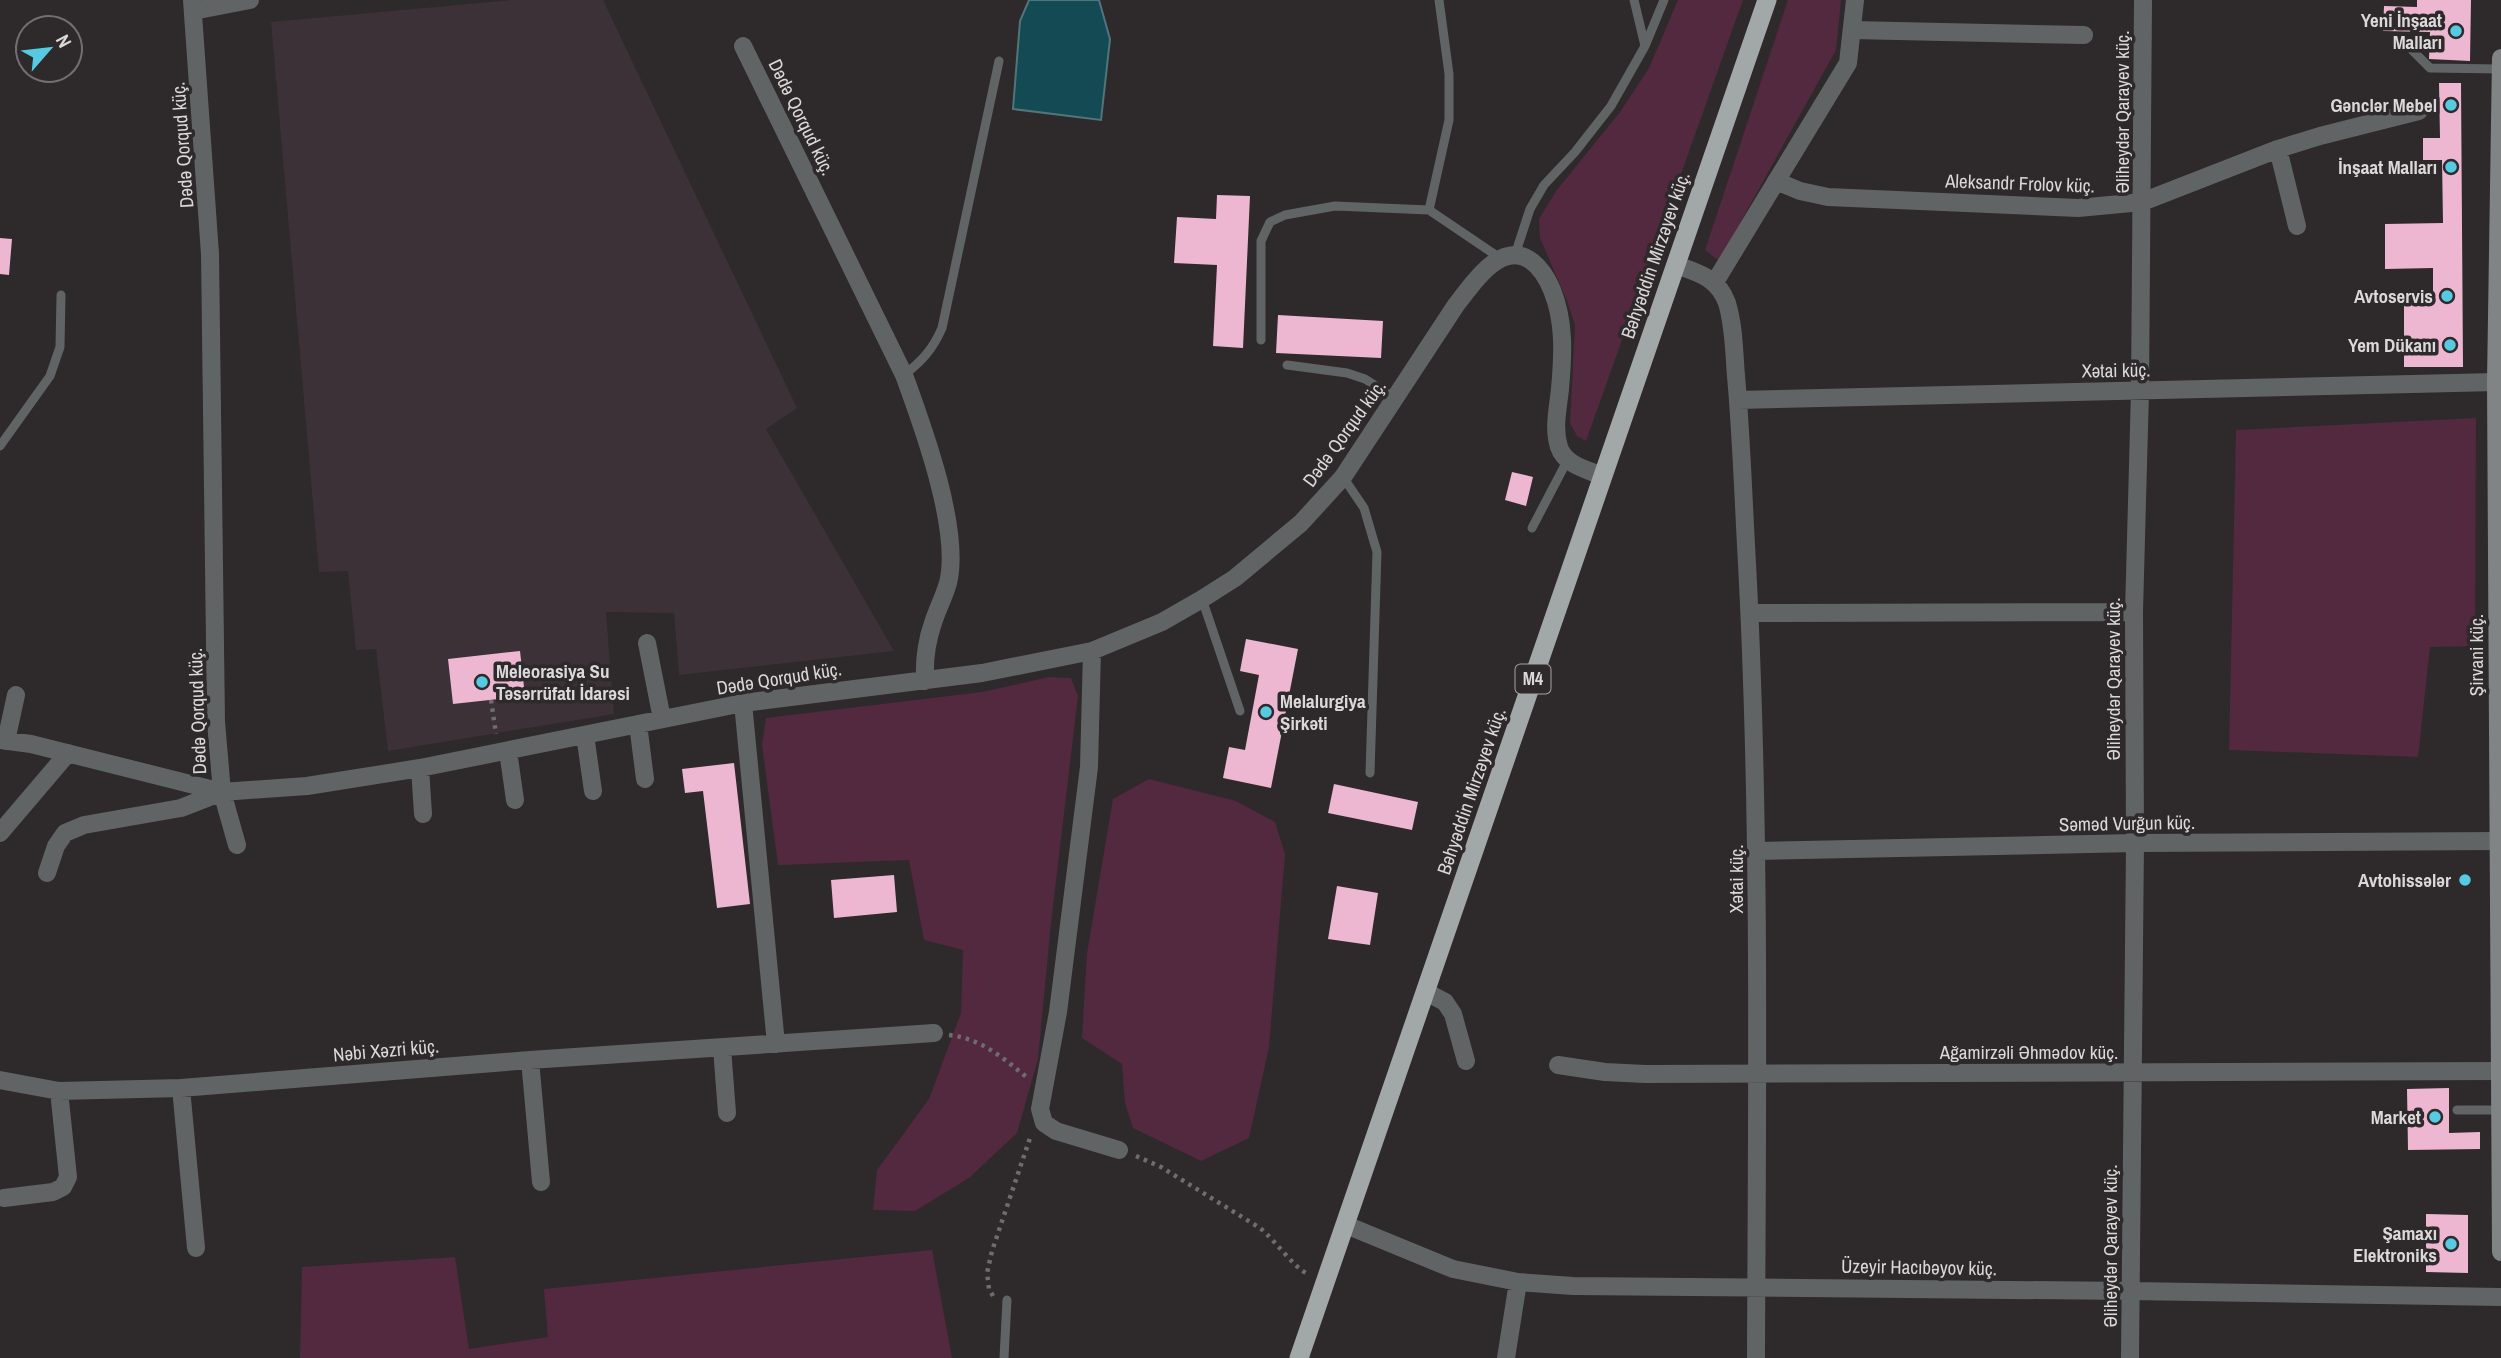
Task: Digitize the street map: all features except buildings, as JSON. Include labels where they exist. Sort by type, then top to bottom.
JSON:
[{"type":"highway","name":"Bəhyəddin Mirzəyev küç.","points":[[1299,1358],[1767,0]]},
{"type":"main road","name":"Şirvani küç.","points":[[2501,58],[2496,382],[2501,1252]]},
{"type":"street","points":[[193,5],[250,0]]},
{"type":"street","points":[[1676,265],[1715,282],[1848,63],[1854,0]]},
{"type":"street","name":"Əliheydər Qarayev küç.","points":[[2130,1358],[2135,843],[2134,612],[2140,391],[2143,0]]},
{"type":"street","name":"Dədə Qorqud küç.","points":[[193,5],[210,254],[216,722],[222,792],[307,786],[419,768],[743,703],[925,681],[1028,665],[1092,650],[1162,622],[1235,578],[1301,523],[1343,477],[1456,305],[1476,279],[1507,257]]},
{"type":"street","points":[[1852,30],[2084,35]]},
{"type":"street","name":"Dədə Qorqud küç.","points":[[743,46],[904,375],[944,504],[950,550],[948,582],[924,655],[925,681]]},
{"type":"street","name":"Aleksandr Frolov küç.","points":[[1776,181],[1800,191],[1828,197],[2078,208],[2142,202],[2320,135],[2419,111]]},
{"type":"street","points":[[2278,149],[2297,226]]},
{"type":"street","points":[[1507,257],[1528,258],[1548,281],[1558,306],[1563,334],[1556,427],[1560,449],[1567,461],[1602,476]]},
{"type":"street","name":"Xətai küç.","points":[[1715,282],[1721,290],[1731,321],[1750,613],[1757,851],[1756,1358]]},
{"type":"street","name":"Xətai küç.","points":[[1738,400],[2496,382]]},
{"type":"street","points":[[1750,613],[2134,612]]},
{"type":"street","points":[[647,642],[662,719]]},
{"type":"street","points":[[1092,650],[1089,767],[1058,1012],[1040,1109],[1044,1123],[1056,1131],[1119,1150]]},
{"type":"street","points":[[16,695],[3,741],[68,753],[222,792]]},
{"type":"street","points":[[743,703],[776,1044]]},
{"type":"street","points":[[638,723],[645,779]]},
{"type":"street","points":[[585,735],[593,791]]},
{"type":"street","points":[[503,752],[514,800]]},
{"type":"street","points":[[0,833],[68,753]]},
{"type":"street","points":[[419,768],[423,814]]},
{"type":"street","points":[[222,792],[237,845]]},
{"type":"street","points":[[47,873],[56,846],[65,832],[84,825],[181,808],[222,792]]},
{"type":"street","name":"Səməd Vurğun küç.","points":[[1757,851],[2135,843],[2498,841]]},
{"type":"street","points":[[1426,992],[1445,1002],[1453,1014],[1466,1061]]},
{"type":"street","name":"Nəbi Xəzri küç.","points":[[0,1080],[59,1091],[181,1088],[530,1060],[934,1033]]},
{"type":"street","points":[[722,1048],[727,1113]]},
{"type":"street","points":[[530,1060],[541,1182]]},
{"type":"street","name":"Ağamirzəli Əhmədov küç.","points":[[1558,1065],[1605,1072],[1645,1074],[2500,1071]]},
{"type":"street","points":[[181,1088],[196,1248]]},
{"type":"street","points":[[2,1199],[53,1192],[63,1187],[68,1177],[59,1091]]},
{"type":"street","name":"Üzeyir Hacıbəyov küç.","points":[[1346,1225],[1453,1269],[1518,1282],[1573,1286],[2131,1290],[2501,1297]]},
{"type":"street","points":[[1506,1358],[1518,1282]]},
{"type":"lane","points":[[1429,210],[1449,120],[1449,74],[1439,0]]},
{"type":"lane","points":[[1634,0],[1645,46]]},
{"type":"lane","points":[[1261,340],[1261,241],[1270,222],[1285,215],[1335,206],[1429,210],[1507,257],[1544,185],[1575,152],[1611,106],[1645,46],[1664,0]]},
{"type":"lane","points":[[2406,44],[2430,68],[2501,69]]},
{"type":"lane","points":[[904,375],[935,346],[942,328],[999,61]]},
{"type":"lane","points":[[0,446],[50,376],[60,347],[61,295]]},
{"type":"lane","points":[[1287,365],[1347,373],[1365,380],[1395,398]]},
{"type":"lane","points":[[1532,528],[1567,461]]},
{"type":"lane","points":[[1343,477],[1364,508],[1377,552],[1370,773]]},
{"type":"lane","points":[[1202,599],[1240,711]]},
{"type":"lane","points":[[2457,1110],[2499,1110]]},
{"type":"lane","points":[[1004,1358],[1007,1304]]},
{"type":"path","points":[[491,700],[503,752]]},
{"type":"path","points":[[934,1033],[965,1037],[989,1047],[1043,1091]]},
{"type":"path","points":[[1007,1304],[996,1301],[989,1289],[989,1262],[1031,1135],[1044,1123]]},
{"type":"path","points":[[1119,1150],[1161,1167],[1249,1221],[1275,1240],[1301,1271],[1326,1281]]},
{"type":"shaded area","points":[[512,0],[603,0],[797,408],[766,429],[894,651],[679,675],[674,613],[606,612],[614,714],[388,751],[376,649],[356,650],[348,571],[319,572],[271,22]]},
{"type":"shaded area","points":[[1678,0],[1743,0],[1586,441],[1577,436],[1570,423],[1575,325],[1540,238],[1539,219],[1556,191],[1620,112],[1649,68]]},
{"type":"shaded area","points":[[1788,0],[1841,0],[1836,50],[1719,261],[1705,250]]},
{"type":"shaded area","points":[[2476,418],[2475,646],[2430,647],[2418,757],[2229,750],[2236,430]]},
{"type":"shaded area","points":[[1049,677],[1071,678],[1078,696],[1038,1059],[1017,1133],[969,1178],[915,1211],[873,1210],[877,1170],[929,1099],[961,1013],[963,950],[924,940],[909,860],[778,865],[762,745],[766,718],[982,692]]},
{"type":"shaded area","points":[[1149,779],[1236,801],[1275,822],[1285,854],[1269,1047],[1249,1138],[1201,1161],[1133,1128],[1125,1103],[1122,1064],[1082,1038],[1087,953],[1113,799]]},
{"type":"shaded area","points":[[932,1250],[952,1358],[300,1358],[302,1267],[455,1257],[469,1349],[548,1337],[544,1289]]},
{"type":"water","points":[[1029,0],[1099,0],[1110,39],[1101,120],[1013,109],[1020,21]]},
{"type":"place","name":"Yeni İnşaat Malları","points":[[2456,31]]},
{"type":"place","name":"Gənclər Mebel","points":[[2451,105]]},
{"type":"place","name":"İnşaat Malları","points":[[2451,167]]},
{"type":"place","name":"Avtoservis","points":[[2447,296]]},
{"type":"place","name":"Yem Dükanı","points":[[2450,345]]},
{"type":"place","name":"Meleorasiya Su Təsərrüfatı İdarəsi","points":[[482,682]]},
{"type":"place","name":"Melalurgiya Şirkəti","points":[[1266,712]]},
{"type":"place","name":"Avtohissələr","points":[[2465,880]]},
{"type":"place","name":"Market","points":[[2435,1117]]},
{"type":"place","name":"Şamaxı Elektroniks","points":[[2451,1244]]}]
